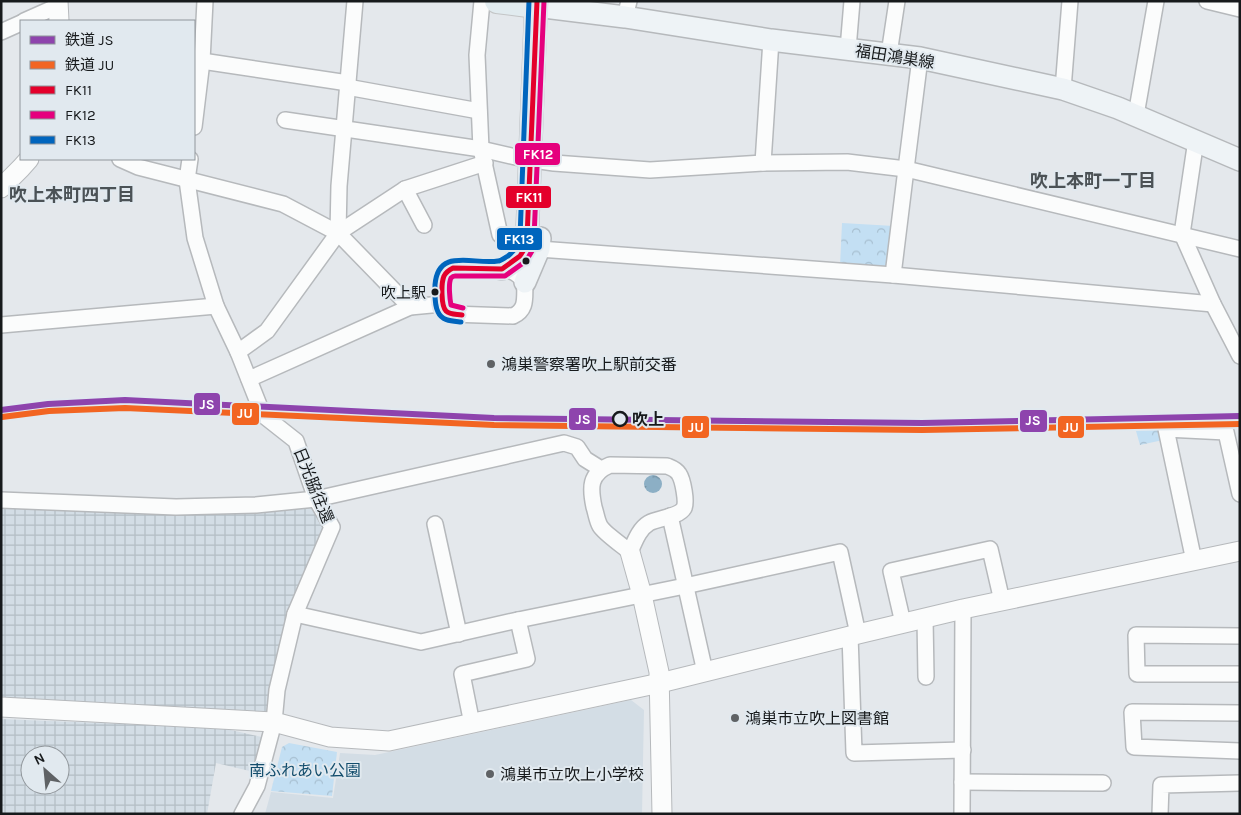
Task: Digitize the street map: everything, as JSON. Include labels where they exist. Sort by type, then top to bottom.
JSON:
[{"type":"main road","points":[[497,1],[542,4],[536,161],[527,238],[525,248],[520,256],[502,269]]},
{"type":"main road","name":"福田鴻巣線","points":[[542,4],[627,9],[771,40],[920,58],[1063,89],[1136,115],[1240,160]]},
{"type":"main road","points":[[525,282],[539,249],[540,238],[536,161]]},
{"type":"street","points":[[195,119],[202,61],[205,1]]},
{"type":"street","points":[[338,233],[339,186],[355,1]]},
{"type":"street","points":[[482,1],[477,55],[479,111],[483,156],[500,235]]},
{"type":"street","points":[[848,49],[852,1]]},
{"type":"street","points":[[889,54],[897,1]]},
{"type":"street","points":[[1063,89],[1070,1]]},
{"type":"street","points":[[1136,115],[1156,1]]},
{"type":"street","points":[[1207,1],[1240,9]]},
{"type":"street","points":[[28,20],[55,10]]},
{"type":"street","points":[[1,32],[20,23]]},
{"type":"street","points":[[763,163],[771,40]]},
{"type":"street","points":[[893,275],[920,58]]},
{"type":"street","points":[[202,61],[348,85],[479,111]]},
{"type":"street","points":[[285,120],[344,128],[483,156],[650,170],[763,163],[847,162],[906,168],[1240,249]]},
{"type":"street","points":[[1196,140],[1182,234],[1213,304],[1240,356]]},
{"type":"street","points":[[238,352],[267,331],[338,233],[405,188],[483,156]]},
{"type":"street","points":[[1,188],[28,160]]},
{"type":"street","points":[[122,160],[138,167],[283,204],[338,233],[410,307]]},
{"type":"street","name":"日光脇往還","points":[[190,160],[187,180],[195,238],[216,306],[238,352],[263,415],[296,441],[316,499],[332,528],[295,614],[277,690],[274,722],[257,786],[242,814]]},
{"type":"street","points":[[405,188],[424,225]]},
{"type":"street","points":[[539,249],[893,275],[1213,304]]},
{"type":"street","points":[[453,268],[502,269],[512,271],[525,282],[524,307],[519,313],[513,316],[451,314],[444,310],[442,304],[444,277],[447,271],[453,268]]},
{"type":"street","points":[[249,379],[410,307],[442,304]]},
{"type":"street","points":[[1,325],[216,306]]},
{"type":"street","points":[[1194,561],[1166,429],[1226,432],[1240,494]]},
{"type":"street","points":[[1,500],[176,507],[256,505],[316,499],[564,444],[577,446],[585,460],[601,469]]},
{"type":"street","points":[[630,552],[641,529],[649,523],[679,513],[684,508],[686,500],[680,476],[674,469],[667,466],[610,465],[601,469],[592,482],[591,490],[600,526],[630,552],[642,595],[659,672],[662,814]]},
{"type":"street","points":[[670,516],[705,672]]},
{"type":"street","points":[[435,524],[459,634]]},
{"type":"street","points":[[902,623],[891,571],[990,549],[1002,601]]},
{"type":"street","points":[[1,707],[274,722],[330,737],[389,741],[660,683],[902,623],[1240,551]]},
{"type":"street","points":[[295,614],[421,642],[840,552],[854,634],[854,753],[962,750]]},
{"type":"street","points":[[962,814],[963,610]]},
{"type":"street","points":[[925,618],[926,677]]},
{"type":"street","points":[[472,724],[462,674],[527,659],[518,620]]},
{"type":"street","points":[[1240,636],[1136,635],[1137,674],[1240,674]]},
{"type":"street","points":[[1240,713],[1132,712],[1134,747],[1240,751]]},
{"type":"street","points":[[962,782],[1103,783]]},
{"type":"street","points":[[1160,814],[1161,785],[1240,783]]},
{"type":"shaded area","points":[[1,505],[313,505],[325,522],[324,538],[273,713],[1,703]]},
{"type":"shaded area","name":"鴻巣市立吹上小学校","points":[[631,700],[644,710],[642,814],[265,814],[271,792],[333,798],[340,753],[375,755]]},
{"type":"shaded area","points":[[1,719],[222,728],[266,738],[258,773],[216,763],[207,814],[1,814]]},
{"type":"green space","points":[[842,223],[894,226],[889,268],[840,266]]},
{"type":"green space","points":[[1134,424],[1159,424],[1163,440],[1140,445]]},
{"type":"green space","name":"南ふれあい公園","points":[[289,743],[337,752],[332,796],[271,791],[282,747]]},
{"type":"water","points":[[653,475],[659,478],[662,484],[659,490],[653,493],[647,490],[644,484],[647,478]]},
{"type":"rail line","name":"JS","points":[[1,410],[48,404],[125,400],[494,418],[922,423],[1240,416]]},
{"type":"rail line","name":"JU","points":[[2,417],[49,411],[125,408],[494,425],[922,430],[1240,424]]},
{"type":"transit line","name":"FK13","points":[[461,322],[445,319],[437,309],[435,285],[438,273],[443,266],[458,260],[488,262],[500,260],[514,250],[520,237],[529,1]]},
{"type":"transit line","name":"FK11","points":[[462,315],[449,313],[444,308],[442,289],[443,279],[447,272],[453,268],[502,269],[520,256],[525,248],[527,238],[537,1]]},
{"type":"transit line","name":"FK12","points":[[463,308],[451,305],[449,288],[451,278],[455,276],[505,276],[526,261],[532,251],[544,1]]},
{"type":"place","name":"吹上駅","points":[[435,292]]},
{"type":"place","name":"鴻巣警察署吹上駅前交番","points":[[491,364]]},
{"type":"place","name":"吹上","points":[[620,419]]},
{"type":"place","name":"鴻巣市立吹上図書館","points":[[735,718]]},
{"type":"place","name":"鴻巣市立吹上小学校","points":[[490,774]]},
{"type":"district","name":"吹上本町一丁目","points":[[1093,181]]},
{"type":"district","name":"吹上本町四丁目","points":[[72,195]]}]
